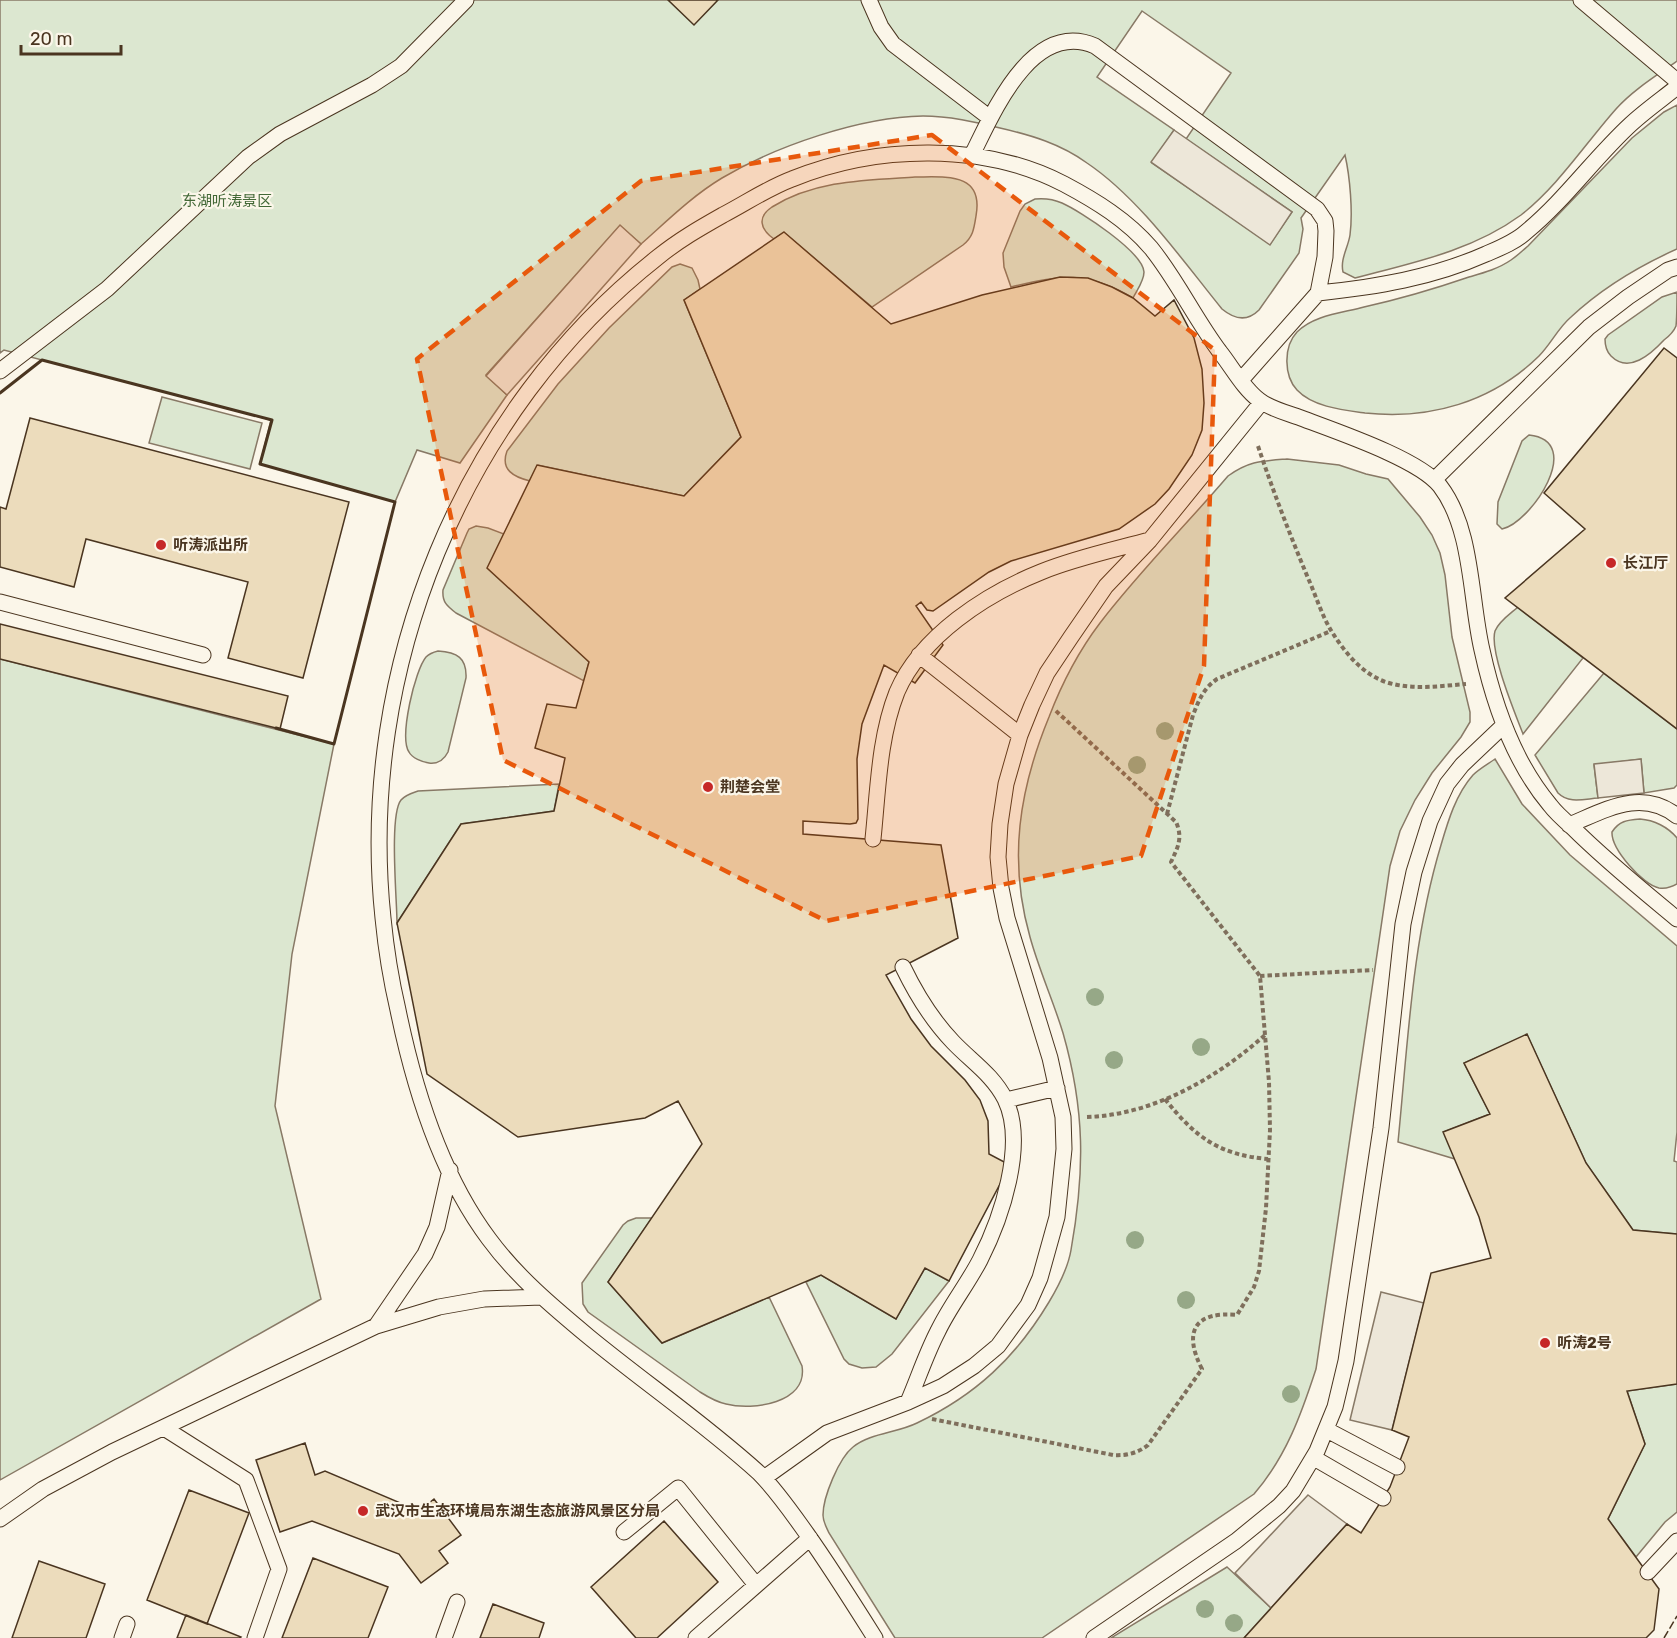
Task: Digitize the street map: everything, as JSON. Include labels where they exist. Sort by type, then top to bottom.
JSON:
[{"type":"lane","points":[[0,371],[107,289],[248,157],[280,134],[372,85],[401,66],[466,0]]},
{"type":"lane","points":[[869,0],[881,27],[893,44],[990,118]]},
{"type":"lane","points":[[1581,0],[1677,81]]},
{"type":"lane","points":[[972,155],[1011,82],[1037,56],[1048,48],[1074,41],[1086,42],[1095,46],[1317,209],[1324,221],[1326,231],[1325,257],[1318,293],[1241,380]]},
{"type":"lane","points":[[1318,293],[1368,288],[1410,280],[1470,261],[1500,248],[1524,234],[1552,209],[1631,123],[1677,87]]},
{"type":"lane","points":[[875,1638],[810,1538],[764,1478],[541,1297],[501,1255],[485,1234],[468,1207],[422,1106],[405,1044],[390,971],[382,912],[379,833],[384,762],[393,700],[427,577],[450,518],[480,462],[519,403],[576,332],[633,277],[681,239],[779,184],[820,169],[885,155],[972,155],[1041,173],[1102,206],[1134,231],[1166,270],[1209,337],[1261,403],[1354,438],[1436,479],[1452,507],[1462,535],[1480,643],[1490,682],[1503,726],[1520,759],[1549,805],[1596,853],[1677,919]]},
{"type":"lane","points":[[1436,479],[1589,327],[1628,297],[1668,270],[1677,267]]},
{"type":"lane","points":[[764,1478],[826,1433],[908,1402],[943,1386],[974,1366],[998,1346],[1028,1305],[1040,1278],[1057,1216],[1064,1149],[1063,1117],[1050,1058],[1007,918],[1001,888],[998,857],[1006,784],[1020,735],[1047,674],[1106,586],[1150,540],[1261,403]]},
{"type":"lane","points":[[873,839],[886,728],[898,691],[919,655],[955,621],[988,598],[1041,572],[1087,556],[1150,540]]},
{"type":"lane","points":[[0,602],[202,655]]},
{"type":"lane","points":[[919,655],[1020,735]]},
{"type":"lane","points":[[1094,1638],[1236,1540],[1279,1506],[1293,1491],[1314,1458],[1327,1430],[1346,1361],[1381,1128],[1403,924],[1414,872],[1430,821],[1452,778],[1462,765],[1503,726]]},
{"type":"lane","points":[[1569,825],[1604,810],[1637,801],[1657,804],[1677,816]]},
{"type":"lane","points":[[903,966],[927,1011],[953,1042],[993,1079],[1006,1100],[1012,1130],[1013,1155],[1006,1195],[995,1227],[979,1261],[938,1330],[908,1402]]},
{"type":"lane","points":[[1006,1100],[1057,1088]]},
{"type":"lane","points":[[376,1326],[425,1254],[437,1227],[450,1170]]},
{"type":"lane","points":[[0,1518],[43,1489],[112,1452],[376,1326],[439,1307],[484,1299],[541,1297]]},
{"type":"lane","points":[[164,1428],[246,1480],[279,1569],[255,1638]]},
{"type":"lane","points":[[1327,1430],[1397,1467]]},
{"type":"lane","points":[[1314,1458],[1383,1498]]},
{"type":"lane","points":[[624,1532],[678,1488],[756,1585]]},
{"type":"lane","points":[[696,1638],[810,1538]]},
{"type":"lane","points":[[1648,1572],[1677,1541]]},
{"type":"lane","points":[[444,1638],[457,1602]]},
{"type":"path","points":[[1249,418],[1277,503],[1331,631],[1360,667],[1387,683],[1415,687],[1490,682]]},
{"type":"path","points":[[1167,814],[1193,715],[1207,686],[1217,679],[1331,631]]},
{"type":"path","points":[[887,1410],[1113,1455],[1140,1451],[1148,1445],[1202,1369],[1193,1350],[1192,1340],[1196,1328],[1200,1322],[1209,1317],[1222,1314],[1237,1315],[1254,1287],[1259,1271],[1268,1159],[1269,1082],[1260,976],[1171,862],[1179,847],[1180,835],[1176,822],[1037,693]]},
{"type":"path","points":[[1260,976],[1397,969]]},
{"type":"path","points":[[1063,1117],[1112,1115],[1164,1099],[1228,1065],[1265,1034]]},
{"type":"path","points":[[1164,1099],[1180,1118],[1209,1142],[1227,1152],[1245,1157],[1268,1159]]},
{"type":"highlighted area","points":[[932,135],[1215,350],[1204,666],[1141,856],[826,921],[503,760],[417,359],[641,181]]},
{"type":"green space","name":"东湖听涛景区","points":[[0,0],[1677,0],[1677,61],[1623,102],[1559,178],[1521,215],[1462,247],[1355,278],[1343,272],[1342,267],[1350,235],[1351,216],[1350,184],[1345,155],[1301,218],[1303,229],[1299,253],[1259,310],[1245,318],[1236,317],[1222,309],[1159,231],[1106,177],[1067,150],[1034,137],[972,122],[923,116],[898,118],[846,128],[819,135],[767,155],[711,185],[641,244],[620,226],[486,375],[507,395],[460,463],[417,450],[395,502],[260,464],[271,420],[4,350],[0,353]],"holes":[[[1142,11],[1231,73],[1186,139],[1292,212],[1270,244],[1152,163],[1174,130],[1097,77]]]},
{"type":"green space","points":[[1677,105],[1677,249],[1635,271],[1595,297],[1566,321],[1539,356],[1521,372],[1480,396],[1459,404],[1413,414],[1365,413],[1338,409],[1311,400],[1297,390],[1290,377],[1287,353],[1292,338],[1304,326],[1329,315],[1417,294],[1506,263],[1528,246],[1632,138],[1664,112]]},
{"type":"green space","points":[[915,177],[950,178],[968,184],[974,191],[977,202],[972,232],[963,245],[872,307],[784,233],[774,239],[763,227],[762,219],[767,211],[806,191],[842,183]]},
{"type":"green space","points":[[1035,199],[1052,200],[1071,207],[1096,223],[1133,254],[1141,264],[1144,275],[1133,298],[1101,283],[1073,277],[1011,287],[1004,267],[1003,253],[1020,211],[1025,204]]},
{"type":"green space","points":[[680,264],[692,268],[698,280],[700,289],[684,300],[741,437],[684,496],[538,465],[530,481],[510,472],[505,463],[507,451],[558,384],[609,328],[672,267]]},
{"type":"green space","points":[[1677,292],[1676,326],[1669,336],[1653,351],[1632,363],[1618,361],[1611,356],[1605,344],[1608,335],[1662,297]]},
{"type":"green space","points":[[162,397],[262,423],[250,469],[149,443]]},
{"type":"green space","points":[[1529,435],[1545,441],[1553,451],[1553,466],[1548,482],[1526,513],[1502,529],[1497,524],[1498,502],[1522,441]]},
{"type":"green space","points":[[1287,459],[1339,465],[1388,479],[1420,517],[1440,553],[1445,575],[1452,637],[1470,712],[1470,722],[1461,737],[1432,773],[1415,800],[1400,831],[1390,866],[1316,1369],[1284,1450],[1254,1494],[1042,1638],[895,1638],[825,1524],[824,1507],[833,1478],[848,1452],[860,1442],[917,1423],[958,1400],[993,1373],[1023,1340],[1059,1284],[1070,1257],[1076,1221],[1080,1141],[1076,1088],[1063,1033],[1030,937],[1019,880],[1020,825],[1030,771],[1059,692],[1071,668],[1092,634],[1115,604],[1228,476],[1242,467],[1270,460]]},
{"type":"green space","points":[[476,526],[504,534],[589,662],[584,681],[456,613],[446,603],[443,590],[469,529]]},
{"type":"green space","points":[[1518,607],[1583,658],[1523,734],[1499,667],[1494,640],[1499,624]]},
{"type":"green space","points":[[438,651],[460,657],[465,665],[466,678],[448,752],[440,761],[429,763],[423,762],[409,752],[406,744],[407,719],[413,689],[422,664],[426,657]]},
{"type":"green space","points":[[0,659],[334,744],[292,954],[275,1106],[321,1299],[0,1480]]},
{"type":"green space","points":[[1604,673],[1677,729],[1677,785],[1674,788],[1644,793],[1641,759],[1594,765],[1598,798],[1572,800],[1558,793],[1535,755]]},
{"type":"green space","points":[[1495,759],[1522,804],[1570,855],[1677,946],[1677,1132],[1674,1161],[1677,1162],[1677,1234],[1633,1230],[1586,1163],[1527,1035],[1464,1063],[1490,1114],[1444,1132],[1455,1159],[1398,1142],[1412,992],[1431,881],[1457,799],[1473,775]]},
{"type":"green space","points":[[559,784],[554,811],[461,824],[397,923],[394,839],[397,809],[403,798],[418,791]]},
{"type":"green space","points":[[1640,819],[1660,825],[1677,838],[1677,884],[1669,888],[1652,885],[1637,873],[1622,856],[1613,839],[1612,832],[1618,825]]},
{"type":"green space","points":[[636,1218],[652,1218],[608,1282],[662,1343],[769,1297],[802,1366],[802,1379],[796,1389],[776,1402],[763,1405],[737,1406],[719,1402],[700,1392],[588,1312],[583,1304],[582,1283],[623,1225]]},
{"type":"green space","points":[[925,1268],[949,1281],[892,1354],[876,1367],[862,1368],[849,1364],[844,1359],[806,1282],[821,1275],[896,1319]]},
{"type":"green space","points":[[1677,1384],[1677,1512],[1665,1522],[1636,1557],[1608,1519],[1645,1444],[1627,1391]]},
{"type":"green space","points":[[1227,1567],[1271,1608],[1244,1638],[1111,1638]]},
{"type":"shaded area","points":[[1174,130],[1292,212],[1270,245],[1151,162]]},
{"type":"shaded area","points":[[620,225],[641,244],[507,395],[486,376]]},
{"type":"shaded area","points":[[1641,759],[1644,793],[1598,798],[1594,764]]},
{"type":"shaded area","points":[[1381,1292],[1424,1303],[1392,1430],[1350,1420]]},
{"type":"shaded area","points":[[1308,1495],[1347,1524],[1271,1608],[1235,1573]]},
{"type":"building","points":[[668,0],[718,0],[694,25]]},
{"type":"building","name":"荆楚会堂","points":[[784,232],[891,324],[982,295],[1060,277],[1088,278],[1112,287],[1133,298],[1155,316],[1174,300],[1194,338],[1202,369],[1204,403],[1202,430],[1192,455],[1169,489],[1155,504],[1119,529],[1011,561],[989,572],[933,611],[927,610],[921,602],[916,606],[943,645],[915,683],[884,665],[862,724],[857,759],[858,819],[856,823],[803,821],[803,834],[941,845],[958,938],[886,975],[911,1019],[931,1046],[965,1080],[980,1100],[988,1121],[989,1154],[1010,1165],[949,1281],[925,1268],[896,1319],[821,1275],[662,1343],[608,1282],[702,1144],[678,1101],[645,1118],[518,1137],[427,1074],[397,923],[461,824],[554,811],[565,758],[535,748],[547,704],[576,708],[589,662],[487,568],[537,465],[684,496],[741,437],[684,300]]},
{"type":"building","name":"长江厅","points":[[1664,348],[1677,358],[1677,729],[1505,598],[1585,529],[1544,493]]},
{"type":"building","points":[[30,418],[349,502],[303,678],[228,658],[248,582],[86,539],[74,587],[0,567],[0,507],[6,509]]},
{"type":"building","points":[[0,624],[288,696],[280,729],[0,659]]},
{"type":"building","name":"听涛2号","points":[[1527,1034],[1586,1163],[1633,1230],[1677,1234],[1677,1384],[1627,1391],[1645,1444],[1608,1519],[1659,1589],[1654,1630],[1646,1638],[1244,1638],[1347,1524],[1361,1533],[1390,1487],[1409,1437],[1392,1430],[1431,1273],[1491,1258],[1479,1217],[1443,1132],[1490,1114],[1464,1063]]},
{"type":"building","points":[[305,1443],[315,1475],[325,1471],[419,1511],[434,1499],[461,1535],[439,1551],[448,1563],[421,1583],[399,1554],[312,1521],[280,1532],[256,1460]]},
{"type":"building","points":[[189,1490],[249,1513],[207,1624],[147,1600]]},
{"type":"building","points":[[664,1521],[718,1582],[657,1638],[636,1638],[591,1587]]},
{"type":"building","points":[[313,1558],[388,1587],[368,1638],[282,1638]]},
{"type":"building","points":[[39,1561],[105,1584],[86,1638],[12,1638]]},
{"type":"building","points":[[493,1604],[544,1623],[539,1638],[480,1638]]},
{"type":"building","points":[[186,1615],[241,1637],[177,1638]]},
{"type":"fence","points":[[1664,1638],[1677,1616]]},
{"type":"wall","points":[[0,393],[42,360],[272,420],[260,464],[395,502],[334,744],[276,728]]},
{"type":"place","name":"听涛派出所","points":[[161,545]]},
{"type":"place","name":"长江厅","points":[[1611,563]]},
{"type":"place","name":"荆楚会堂","points":[[708,787]]},
{"type":"place","name":"听涛2号","points":[[1545,1343]]},
{"type":"place","name":"武汉市生态环境局东湖生态旅游风景区分局","points":[[363,1511]]}]
